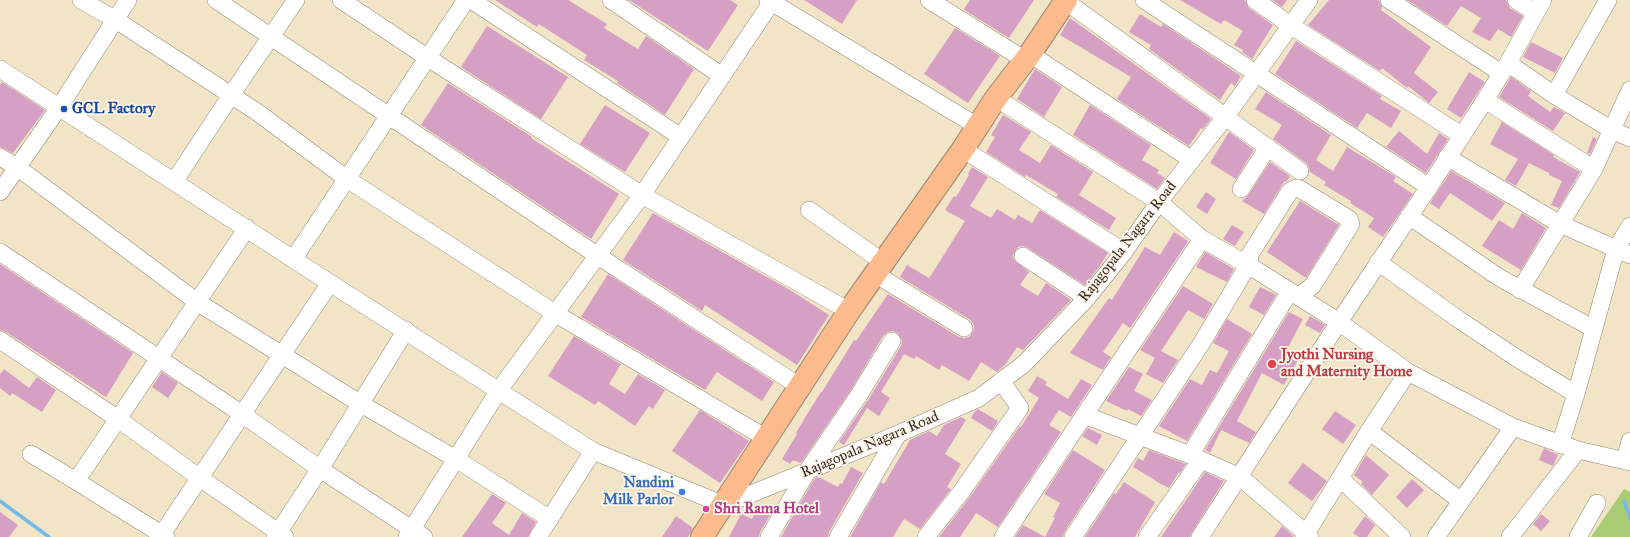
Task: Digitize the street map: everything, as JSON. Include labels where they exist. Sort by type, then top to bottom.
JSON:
[{"type":"main road","points":[[702,537],[724,505],[799,386],[849,312],[963,149],[996,98],[1028,57],[1065,0]]},
{"type":"street","points":[[81,0],[116,20],[257,112],[347,179],[556,314],[766,438]]},
{"type":"street","points":[[0,192],[60,106],[128,0]]},
{"type":"street","points":[[216,0],[388,117],[598,256],[799,386]]},
{"type":"street","points":[[174,182],[296,0]]},
{"type":"street","points":[[341,0],[642,196],[849,312]]},
{"type":"street","points":[[294,258],[466,0]]},
{"type":"street","points":[[471,0],[681,137]]},
{"type":"street","points":[[611,0],[722,76]]},
{"type":"street","points":[[929,0],[1028,57],[1192,160]]},
{"type":"street","points":[[1065,0],[1300,171]]},
{"type":"street","points":[[1144,0],[1429,187]]},
{"type":"street","points":[[1255,0],[1290,25],[1461,135]]},
{"type":"street","name":"Rajagopala Nagara Road","points":[[724,505],[898,434],[980,398],[1024,364],[1087,298],[1124,252],[1159,202],[1226,116],[1255,73],[1309,0]]},
{"type":"street","points":[[1389,0],[1612,130],[1630,138]]},
{"type":"street","points":[[1200,537],[1505,68],[1540,6],[1516,0]]},
{"type":"street","points":[[1554,95],[1608,0]]},
{"type":"street","points":[[0,252],[242,414],[414,534],[456,459],[499,390],[642,196],[770,1],[977,126]]},
{"type":"street","points":[[0,69],[60,106],[330,283],[406,330],[593,451],[724,505]]},
{"type":"street","points":[[1520,290],[1594,169],[1630,90]]},
{"type":"street","points":[[996,98],[1159,202],[1202,239],[1249,261],[1298,293],[1408,372],[1513,427],[1560,445],[1627,461],[1630,441]]},
{"type":"street","points":[[1485,100],[1594,169]]},
{"type":"street","points":[[1241,189],[1268,147]]},
{"type":"street","points":[[963,149],[1124,252]]},
{"type":"street","points":[[0,157],[17,167],[197,302],[361,404],[456,459],[550,519]]},
{"type":"street","points":[[1447,157],[1560,224],[1623,252]]},
{"type":"street","points":[[1073,537],[1201,344],[1290,191],[1296,188],[1300,189],[1349,220],[1351,224],[1350,229],[1313,285],[1298,293],[1147,537]]},
{"type":"street","points":[[809,210],[879,268],[964,328]]},
{"type":"street","points":[[1409,216],[1457,250],[1520,290],[1594,329]]},
{"type":"street","points":[[1560,445],[1594,329],[1623,252],[1630,226]]},
{"type":"street","points":[[76,481],[247,228]]},
{"type":"street","points":[[1003,537],[1202,239]]},
{"type":"street","points":[[1023,256],[1087,298]]},
{"type":"street","points":[[1378,262],[1464,323],[1515,357],[1576,394]]},
{"type":"street","points":[[31,454],[163,536],[242,414],[330,283]]},
{"type":"street","points":[[0,340],[118,419],[279,536],[406,330]]},
{"type":"street","points":[[769,537],[808,470],[859,395],[892,341]]},
{"type":"street","points":[[1084,415],[1196,458],[1240,477],[1307,536],[1368,432],[1408,372]]},
{"type":"street","points":[[926,537],[961,492],[1020,408],[1001,382]]},
{"type":"street","points":[[1436,537],[1513,427]]},
{"type":"street","points":[[1368,432],[1461,501]]},
{"type":"street","points":[[838,537],[898,434]]},
{"type":"street","points":[[1510,537],[1578,450]]},
{"type":"street","points":[[538,537],[593,451]]},
{"type":"street","points":[[1340,478],[1402,537]]},
{"type":"street","points":[[1578,537],[1597,503]]},
{"type":"green space","points":[[1624,489],[1630,492],[1630,537],[1591,537]]},
{"type":"building","points":[[495,0],[568,0],[607,24],[604,28],[638,49],[646,36],[694,69],[665,115],[617,83],[618,81],[584,60],[587,55],[539,24],[537,27]]},
{"type":"building","points":[[629,0],[730,0],[738,5],[708,51]]},
{"type":"building","points":[[804,0],[857,0],[842,24]]},
{"type":"building","points":[[970,0],[1034,0],[1009,38],[966,11],[964,9]]},
{"type":"building","points":[[1180,0],[1245,0],[1249,8],[1273,25],[1252,59],[1242,52],[1243,50],[1234,45],[1243,31],[1224,20],[1221,24]]},
{"type":"building","points":[[1272,0],[1287,0],[1282,7]]},
{"type":"building","points":[[1329,0],[1379,0],[1382,7],[1381,10],[1431,47],[1414,73],[1438,92],[1429,103],[1382,68],[1380,71],[1308,25]]},
{"type":"building","points":[[1407,0],[1506,0],[1510,8],[1523,16],[1511,37],[1498,29],[1490,41],[1472,32],[1481,18],[1461,6],[1447,26]]},
{"type":"building","points":[[1140,14],[1161,27],[1163,24],[1241,76],[1235,86],[1231,83],[1220,100],[1149,49],[1151,45],[1129,32]]},
{"type":"building","points":[[1070,18],[1211,119],[1203,129],[1201,128],[1189,146],[1117,99],[1131,77],[1060,35]]},
{"type":"building","points":[[487,26],[568,77],[541,119],[461,67]]},
{"type":"building","points":[[955,28],[1000,56],[968,103],[924,74]]},
{"type":"building","points":[[1296,41],[1382,96],[1380,99],[1401,111],[1391,128],[1367,113],[1357,128],[1275,74]]},
{"type":"building","points":[[1531,42],[1563,58],[1555,73],[1523,57]]},
{"type":"building","points":[[1035,69],[1062,87],[1044,117],[1017,99]]},
{"type":"building","points":[[1469,72],[1485,82],[1461,118],[1447,109]]},
{"type":"building","points":[[1511,77],[1531,91],[1528,96],[1550,112],[1554,107],[1565,113],[1553,131],[1499,97]]},
{"type":"building","points":[[2,82],[45,110],[13,153],[0,147],[0,85]]},
{"type":"building","points":[[448,83],[619,194],[591,239],[421,125]]},
{"type":"building","points":[[1266,92],[1331,135],[1316,160],[1333,171],[1347,147],[1396,177],[1393,181],[1413,194],[1383,237],[1368,227],[1374,218],[1350,203],[1351,201],[1324,185],[1326,182],[1310,172],[1306,163],[1273,139],[1282,125],[1255,109]]},
{"type":"building","points":[[605,105],[650,133],[625,172],[580,144]]},
{"type":"building","points":[[1090,105],[1151,145],[1142,160],[1159,170],[1157,173],[1165,178],[1157,189],[1073,135]]},
{"type":"building","points":[[1003,115],[1031,132],[1019,150],[1040,163],[1051,145],[1093,172],[1079,195],[1116,218],[1109,230],[1056,197],[1058,194],[1026,175],[1025,177],[986,152],[995,137],[991,135]]},
{"type":"building","points":[[1502,122],[1554,155],[1553,157],[1580,172],[1559,208],[1551,205],[1562,181],[1549,175],[1549,173],[1529,163],[1516,186],[1505,180],[1518,159],[1490,144]]},
{"type":"building","points":[[1399,131],[1427,154],[1439,133],[1448,139],[1426,173],[1386,147]]},
{"type":"building","points":[[1229,132],[1254,150],[1236,179],[1210,163]]},
{"type":"building","points":[[1593,137],[1597,139],[1590,154],[1587,153]]},
{"type":"building","points":[[1270,162],[1290,176],[1287,181],[1284,182],[1264,214],[1242,201],[1249,194]]},
{"type":"building","points":[[972,167],[988,177],[970,206],[991,218],[997,209],[1015,220],[1018,215],[1032,223],[1040,210],[1108,253],[1099,267],[1085,285],[1028,248],[1023,246],[1018,247],[1013,255],[1014,260],[1029,272],[1020,285],[1038,296],[1046,283],[1071,300],[1023,350],[1017,347],[1005,365],[997,372],[981,362],[969,381],[942,365],[939,370],[916,356],[914,359],[904,354],[881,392],[890,398],[879,416],[867,408],[844,445],[839,442],[868,400],[901,346],[902,341],[898,333],[893,331],[888,332],[883,336],[851,390],[801,463],[793,460],[790,464],[782,459],[806,416],[854,340],[856,341],[888,294],[959,337],[969,337],[972,333],[974,328],[973,323],[969,319],[900,277],[907,265],[929,278],[935,269],[965,221],[945,210],[954,196],[956,197]]},
{"type":"building","points":[[1451,171],[1505,203],[1492,221],[1450,193],[1439,209],[1430,203]]},
{"type":"building","points":[[1206,192],[1216,199],[1207,214],[1196,207]]},
{"type":"building","points":[[1300,201],[1339,225],[1306,278],[1267,252]]},
{"type":"building","points":[[653,213],[790,290],[829,315],[797,365],[705,305],[702,311],[623,260]]},
{"type":"building","points":[[1522,213],[1546,228],[1521,270],[1482,246],[1499,220],[1513,229]]},
{"type":"building","points":[[1232,225],[1244,232],[1235,246],[1223,239]]},
{"type":"building","points":[[1174,232],[1188,241],[1187,243],[1130,328],[1123,323],[1103,352],[1111,357],[1103,370],[1070,353],[1109,298],[1112,300],[1145,247],[1160,255]]},
{"type":"building","points":[[1205,252],[1234,269],[1227,282],[1196,267]]},
{"type":"building","points":[[0,264],[133,353],[106,397],[6,332],[0,330]]},
{"type":"building","points":[[608,274],[774,382],[762,401],[717,372],[705,390],[581,317]]},
{"type":"building","points":[[1183,286],[1213,304],[1204,319],[1188,310],[1161,351],[1178,360],[1163,383],[1146,374],[1155,358],[1140,350]]},
{"type":"building","points":[[1260,287],[1276,295],[1264,315],[1249,307]]},
{"type":"building","points":[[1289,312],[1303,319],[1285,353],[1298,360],[1284,385],[1262,373],[1237,421],[1256,432],[1249,443],[1221,430],[1210,453],[1205,450]]},
{"type":"building","points":[[1310,316],[1325,325],[1320,333],[1305,325]]},
{"type":"building","points":[[1227,319],[1252,334],[1187,441],[1159,426],[1190,379],[1202,385],[1210,370],[1217,373],[1229,351],[1213,343]]},
{"type":"building","points":[[574,336],[621,364],[609,384],[625,394],[638,374],[665,390],[653,409],[649,406],[635,426],[598,401],[595,405],[548,376]]},
{"type":"building","points":[[1129,367],[1143,374],[1134,391],[1152,400],[1141,416],[1128,409],[1127,411],[1106,401]]},
{"type":"building","points":[[4,369],[29,388],[37,377],[56,390],[42,412],[12,393],[10,396],[0,388],[0,374]]},
{"type":"building","points":[[162,372],[178,383],[168,398],[152,387]]},
{"type":"building","points":[[1037,376],[1047,382],[1045,385],[1068,399],[1081,379],[1092,385],[1071,417],[1059,410],[1049,425],[1061,432],[998,527],[976,513],[960,537],[939,537],[969,498],[1020,426],[1021,427],[1039,398],[1028,391]]},
{"type":"building","points":[[978,409],[998,421],[992,431],[971,418]]},
{"type":"building","points":[[700,410],[749,441],[720,483],[672,451]]},
{"type":"building","points":[[1335,411],[1356,425],[1343,444],[1322,429]]},
{"type":"building","points":[[961,417],[966,420],[945,454],[961,464],[947,487],[951,489],[920,529],[904,519],[893,537],[850,537],[881,482],[884,484],[910,440],[929,431],[937,436],[944,425]]},
{"type":"building","points":[[1088,428],[1102,435],[1097,445],[1082,436]]},
{"type":"building","points":[[1544,448],[1558,455],[1553,466],[1539,460]]},
{"type":"building","points":[[1073,450],[1105,470],[1065,531],[1063,537],[1045,537],[1055,518],[1053,517],[1060,503],[1044,494]]},
{"type":"building","points":[[1149,450],[1186,464],[1169,488],[1133,467],[1138,458],[1143,461]]},
{"type":"building","points":[[1366,455],[1389,475],[1372,495],[1361,484],[1363,482],[1354,475]]},
{"type":"building","points":[[1303,463],[1327,481],[1312,501],[1288,483]]},
{"type":"building","points":[[851,467],[863,473],[829,532],[828,537],[781,537],[814,479],[818,477],[838,487],[840,483],[842,484]]},
{"type":"building","points":[[1205,472],[1224,481],[1190,537],[1161,537]]},
{"type":"building","points":[[1412,479],[1424,490],[1407,508],[1396,497]]},
{"type":"building","points":[[1124,482],[1155,502],[1135,537],[1085,537],[1114,493],[1116,494]]},
{"type":"building","points":[[492,494],[506,503],[492,523],[509,535],[522,513],[536,522],[528,537],[462,537]]},
{"type":"building","points":[[759,506],[772,512],[760,532],[759,537],[729,537],[741,514],[752,519]]},
{"type":"building","points":[[0,512],[18,525],[9,537],[0,537]]},
{"type":"building","points":[[1541,514],[1550,521],[1541,531],[1533,524]]},
{"type":"building","points":[[676,516],[693,528],[688,537],[662,537]]},
{"type":"building","points":[[1365,516],[1375,525],[1367,537],[1359,537],[1353,533]]},
{"type":"building","points":[[1023,525],[1045,537],[1015,537]]},
{"type":"building","points":[[1282,526],[1294,537],[1274,537]]},
{"type":"waterway","points":[[0,501],[49,537]]},
{"type":"waterway","points":[[1624,501],[1630,518]]},
{"type":"place","name":"GCL Factory","points":[[64,109]]},
{"type":"place","name":"Jyothi Nursing and Maternity Home","points":[[1272,364]]},
{"type":"place","name":"Nandini Milk Parlor","points":[[682,492]]},
{"type":"place","name":"Shri Rama Hotel","points":[[706,509]]}]
